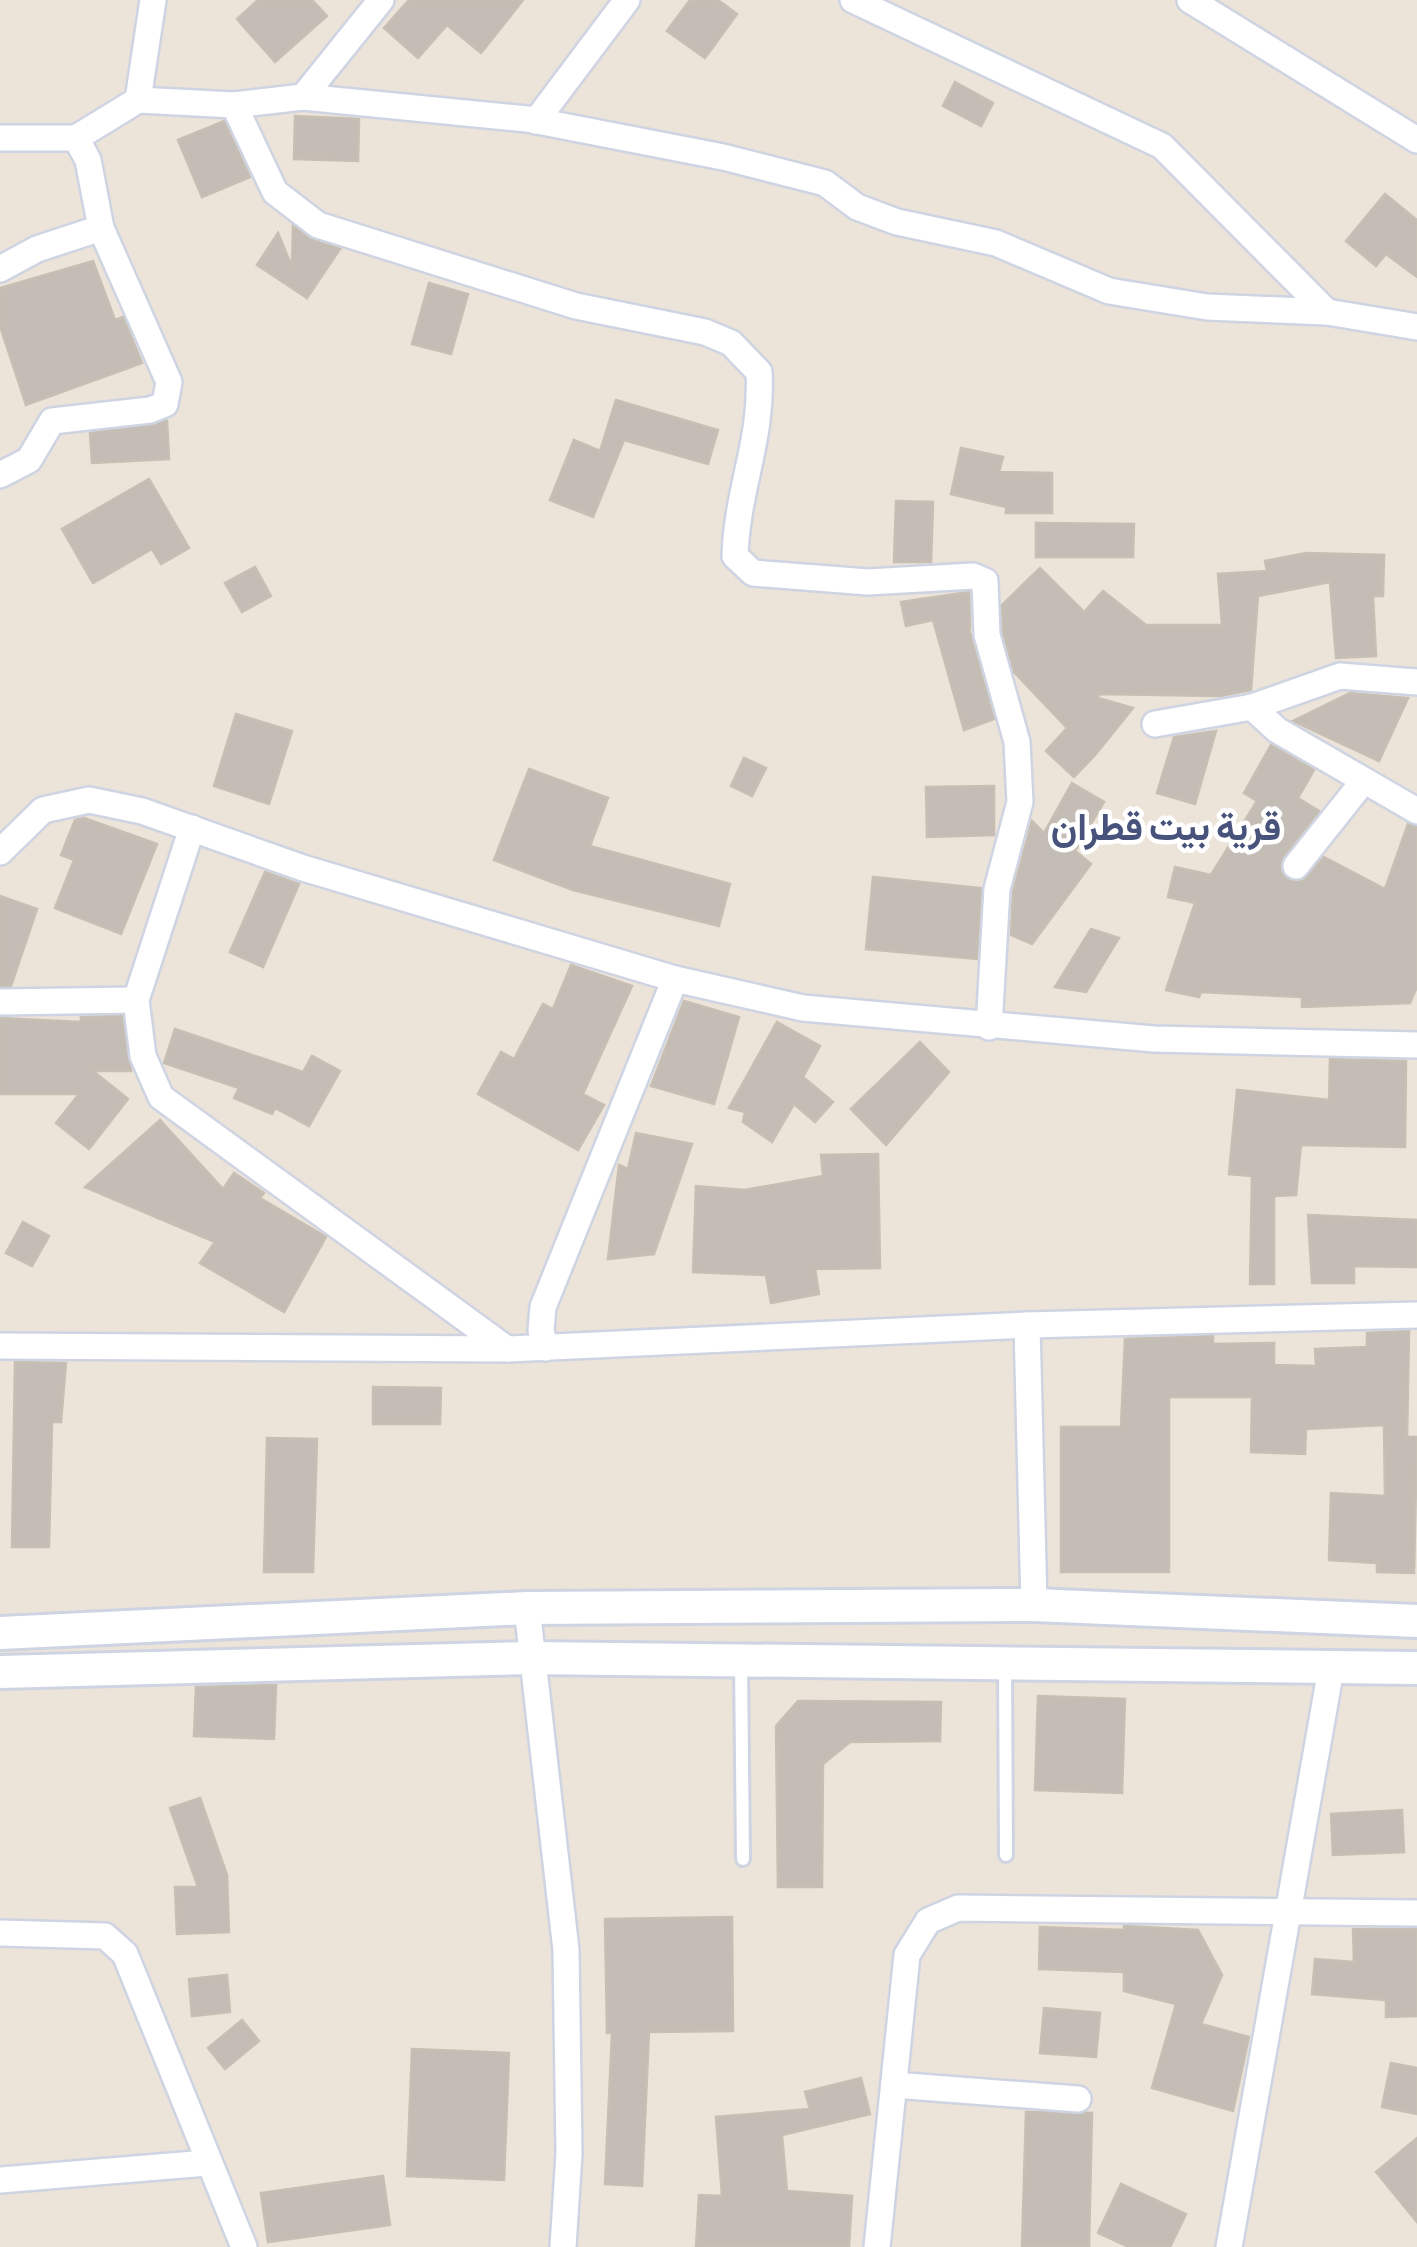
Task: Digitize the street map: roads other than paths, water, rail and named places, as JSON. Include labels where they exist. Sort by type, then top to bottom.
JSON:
[{"type":"street","points":[[138,100],[153,0]]},
{"type":"street","points":[[303,96],[382,0]]},
{"type":"street","points":[[536,121],[627,0]]},
{"type":"street","points":[[853,0],[886,6],[1162,146],[1328,312]]},
{"type":"street","points":[[1190,0],[1412,127]]},
{"type":"street","points":[[0,138],[76,138],[138,100],[234,105],[303,96],[536,121],[723,157],[825,183],[857,206],[898,222],[996,243],[1109,292],[1206,307],[1328,312],[1417,327]]},
{"type":"street","points":[[234,105],[275,192],[318,224],[576,306],[705,332],[731,343],[759,372],[762,414],[736,529],[735,556],[753,572],[868,582],[972,576],[986,581],[987,636],[1016,742],[1020,802],[997,889],[989,1026]]},
{"type":"street","points":[[0,476],[28,460],[52,421],[150,410],[165,404],[168,382],[101,228],[88,160],[76,138]]},
{"type":"street","points":[[0,269],[37,249],[101,228]]},
{"type":"street","points":[[1155,724],[1252,707],[1340,676],[1417,682]]},
{"type":"street","points":[[1252,707],[1277,730],[1362,783],[1417,811]]},
{"type":"street","points":[[1296,866],[1362,783]]},
{"type":"street","points":[[0,852],[44,810],[89,800],[192,828],[303,868],[674,979],[803,1008],[1154,1039],[1417,1044]]},
{"type":"street","points":[[192,828],[136,1000],[142,1056],[161,1097],[507,1350]]},
{"type":"street","points":[[545,1348],[544,1307],[674,979]]},
{"type":"street","points":[[0,1002],[136,1000]]},
{"type":"street","points":[[0,1346],[507,1350],[1027,1325],[1417,1315]]},
{"type":"street","points":[[1027,1325],[1034,1605]]},
{"type":"street","points":[[0,1632],[527,1608],[1034,1605],[1417,1621]]},
{"type":"street","points":[[808,1606],[808,1659]]},
{"type":"street","points":[[527,1608],[566,1950],[569,2153],[563,2247]]},
{"type":"street","points":[[1230,2247],[1340,1619]]},
{"type":"street","points":[[0,1672],[530,1658],[1417,1668]]},
{"type":"street","points":[[876,2247],[907,1955],[928,1921],[958,1908],[1417,1913]]},
{"type":"street","points":[[0,1933],[104,1936],[124,1954],[244,2247]]},
{"type":"street","points":[[894,2086],[1078,2099]]},
{"type":"street","points":[[0,2180],[207,2163]]},
{"type":"lane","points":[[741,1659],[743,1859]]},
{"type":"lane","points":[[1006,1662],[1006,1855]]},
{"type":"district","name":"قرية بيت قطران","points":[[1166,828]]}]
